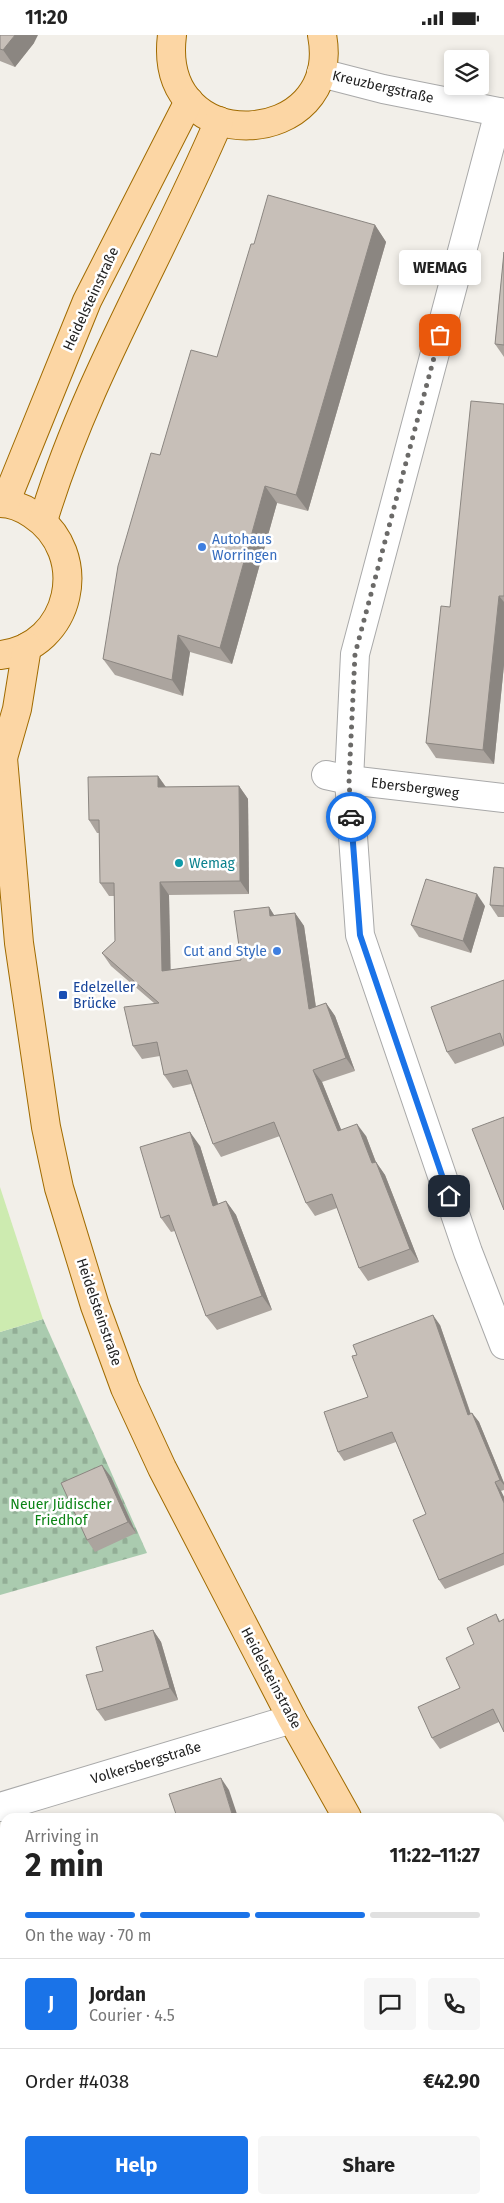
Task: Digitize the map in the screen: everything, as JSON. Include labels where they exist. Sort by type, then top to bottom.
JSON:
[{"type":"main road","points":[[172,35],[170,53],[175,78],[189,101],[202,113],[219,121],[246,126],[260,126],[280,119],[298,108],[321,73],[324,48],[322,35]]},
{"type":"main road","name":"Heidelsteinstraße","points":[[2,503],[87,301],[189,101]]},
{"type":"main road","points":[[43,521],[53,488],[116,335],[199,169],[219,121]]},
{"type":"main road","points":[[0,655],[10,654],[27,647],[58,619],[66,599],[68,577],[66,557],[56,537],[43,521],[25,509],[2,503]]},
{"type":"main road","name":"Heidelsteinstraße","points":[[27,647],[17,709],[2,754],[19,943],[35,1059],[58,1188],[95,1306],[125,1388],[162,1468],[292,1719],[345,1813]]},
{"type":"street","name":"Kreuzbergstraße","points":[[321,73],[383,89],[502,112]]},
{"type":"street","points":[[502,112],[355,654],[337,778],[360,935],[468,1252],[504,1345]]},
{"type":"street","name":"Ebersbergweg","points":[[337,778],[504,798]]},
{"type":"street","name":"Volkersbergstraße","points":[[0,1807],[292,1719]]},
{"type":"green space","points":[[0,1187],[43,1319],[0,1332]]},
{"type":"green space","name":"Neuer Jüdischer Friedhof","points":[[43,1319],[147,1553],[0,1595],[0,1332]]},
{"type":"building","points":[[0,35],[15,35],[3,50],[0,49]]},
{"type":"building","points":[[268,195],[375,225],[296,495],[265,486],[220,648],[178,635],[172,680],[103,659],[118,566],[151,453],[160,455],[191,350],[217,357],[251,244],[254,244]]},
{"type":"building","points":[[504,252],[504,345],[495,344]]},
{"type":"building","points":[[471,401],[504,404],[504,596],[499,596],[483,750],[426,743],[441,606],[450,607]]},
{"type":"building","points":[[158,776],[158,787],[239,786],[240,881],[160,882],[162,971],[241,960],[234,911],[269,907],[270,916],[295,913],[309,1009],[326,1003],[346,1058],[313,1070],[338,1131],[357,1124],[372,1163],[376,1162],[410,1249],[359,1268],[332,1194],[306,1203],[274,1122],[213,1144],[187,1070],[164,1075],[157,1042],[133,1046],[124,1007],[159,1003],[102,953],[115,941],[114,883],[100,883],[99,820],[89,820],[88,777]]},
{"type":"building","points":[[494,867],[504,868],[504,906],[490,905]]},
{"type":"building","points":[[426,879],[477,894],[463,941],[411,925]]},
{"type":"building","points":[[504,980],[504,1045],[500,1033],[447,1052],[431,1007]]},
{"type":"building","points":[[504,1117],[504,1210],[472,1129]]},
{"type":"building","points":[[190,1132],[213,1206],[226,1201],[262,1296],[206,1316],[169,1215],[161,1218],[140,1147]]},
{"type":"building","points":[[433,1315],[468,1415],[472,1413],[500,1480],[495,1482],[504,1503],[504,1553],[439,1580],[413,1520],[426,1514],[392,1432],[338,1452],[324,1412],[368,1397],[352,1356],[357,1355],[353,1345]]},
{"type":"building","points":[[102,1465],[128,1522],[87,1540],[61,1483]]},
{"type":"building","points":[[496,1614],[499,1622],[504,1619],[504,1732],[493,1709],[432,1738],[418,1707],[460,1688],[446,1658],[474,1644],[467,1628]]},
{"type":"building","points":[[153,1630],[170,1688],[97,1710],[86,1675],[103,1671],[96,1647]]},
{"type":"building","points":[[221,1778],[232,1813],[176,1813],[169,1794]]},
{"type":"way so far","points":[[351,817],[349,780],[355,654],[440,335]]},
{"type":"place","name":"WEMAG","points":[[440,335]]},
{"type":"place","name":"Autohaus Worringen","points":[[202,547]]},
{"type":"place","name":"Wemag","points":[[179,863]]},
{"type":"place","name":"Cut and Style","points":[[277,951]]},
{"type":"place","name":"Edelzeller Brücke","points":[[63,995]]},
{"type":"route","points":[[351,817],[360,935],[449,1196]]}]
